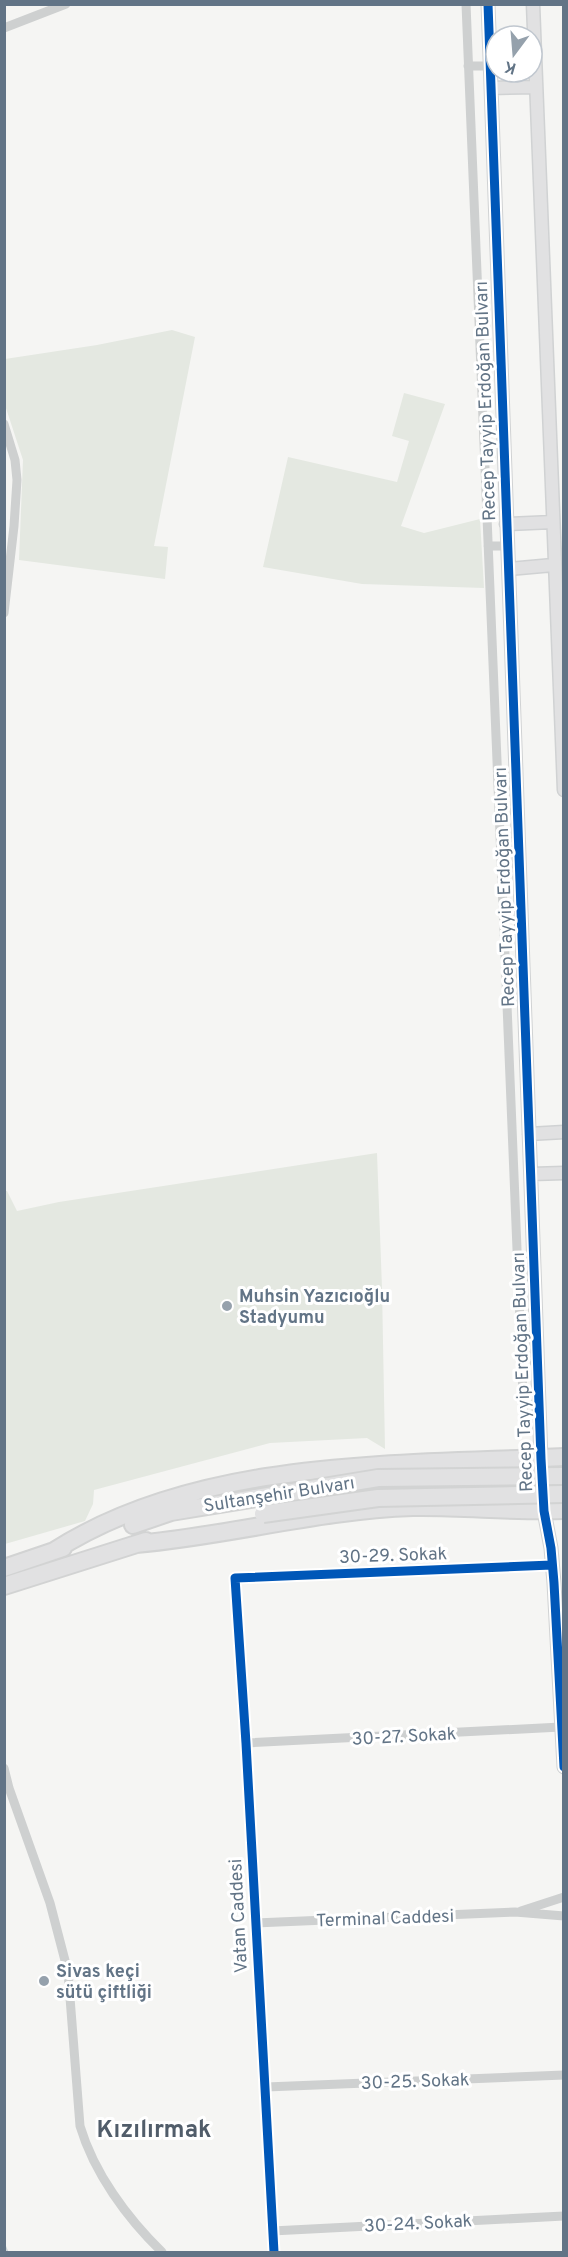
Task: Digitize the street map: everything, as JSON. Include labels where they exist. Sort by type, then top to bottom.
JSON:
[{"type":"highway","points":[[54,1551],[82,1534],[158,1503],[204,1490],[300,1471],[392,1464],[564,1457]]},
{"type":"highway","name":"Sultanşehir Bulvarı","points":[[4,1568],[171,1512],[256,1498],[378,1478],[564,1476]]},
{"type":"highway","name":"Sultanşehir Bulvarı","points":[[4,1586],[176,1531],[264,1514],[378,1498],[564,1494]]},
{"type":"highway","points":[[136,1544],[180,1540],[348,1514],[412,1507],[564,1510]]},
{"type":"street","points":[[4,28],[66,4]]},
{"type":"street","points":[[466,4],[524,1420]]},
{"type":"street","name":"Recep Tayyip Erdoğan Bulvarı","points":[[488,4],[490,24]]},
{"type":"street","points":[[533,4],[533,24]]},
{"type":"street","points":[[468,66],[484,66]]},
{"type":"street","name":"Recep Tayyip Erdoğan Bulvarı","points":[[491,84],[541,1459],[544,1511],[552,1565],[564,1767]]},
{"type":"street","points":[[536,84],[553,565],[564,790]]},
{"type":"street","points":[[491,88],[536,87]]},
{"type":"street","points":[[4,424],[15,460],[16,480],[14,526],[4,613]]},
{"type":"street","points":[[506,524],[552,522]]},
{"type":"street","points":[[488,546],[507,546]]},
{"type":"street","points":[[509,569],[553,565]]},
{"type":"street","points":[[529,1134],[564,1132]]},
{"type":"street","points":[[513,1151],[530,1152]]},
{"type":"street","points":[[531,1174],[564,1173]]},
{"type":"street","name":"30-29. Sokak","points":[[235,1578],[552,1565]]},
{"type":"street","name":"Vatan Caddesi","points":[[235,1578],[274,2253]]},
{"type":"street","name":"30-27. Sokak","points":[[246,1743],[561,1727]]},
{"type":"street","points":[[4,1768],[50,1903],[68,1972],[80,2126],[87,2148],[138,2229],[162,2253]]},
{"type":"street","name":"Terminal Caddesi","points":[[515,1912],[564,1898]]},
{"type":"street","name":"Terminal Caddesi","points":[[255,1923],[515,1912],[564,1916]]},
{"type":"street","name":"30-25. Sokak","points":[[266,2087],[564,2075]]},
{"type":"street","name":"30-24. Sokak","points":[[272,2231],[564,2216]]},
{"type":"shaded area","points":[[172,330],[195,337],[154,546],[168,547],[165,579],[19,560],[23,460],[5,405],[5,359],[97,345]]},
{"type":"shaded area","points":[[404,393],[445,404],[401,526],[424,533],[480,519],[484,588],[362,584],[263,567],[288,457],[397,482],[409,441],[392,436]]},
{"type":"shaded area","name":"Muhsin Yazıcıoğlu Stadyumu","points":[[377,1153],[385,1449],[367,1438],[270,1443],[94,1490],[93,1504],[85,1521],[5,1544],[5,1191],[17,1211],[59,1202]]},
{"type":"waterway","points":[[4,2245],[7,2252]]},
{"type":"cycle path","points":[[488,4],[541,1459],[544,1511],[551,1548],[554,1583],[564,1767]]},
{"type":"cycle path","points":[[274,2252],[235,1578],[552,1565]]},
{"type":"place","name":"Muhsin Yazıcıoğlu Stadyumu","points":[[227,1306]]},
{"type":"place","name":"Sivas keçi sütü çiftliği","points":[[44,1981]]},
{"type":"district","name":"Kızılırmak","points":[[154,2129]]}]
